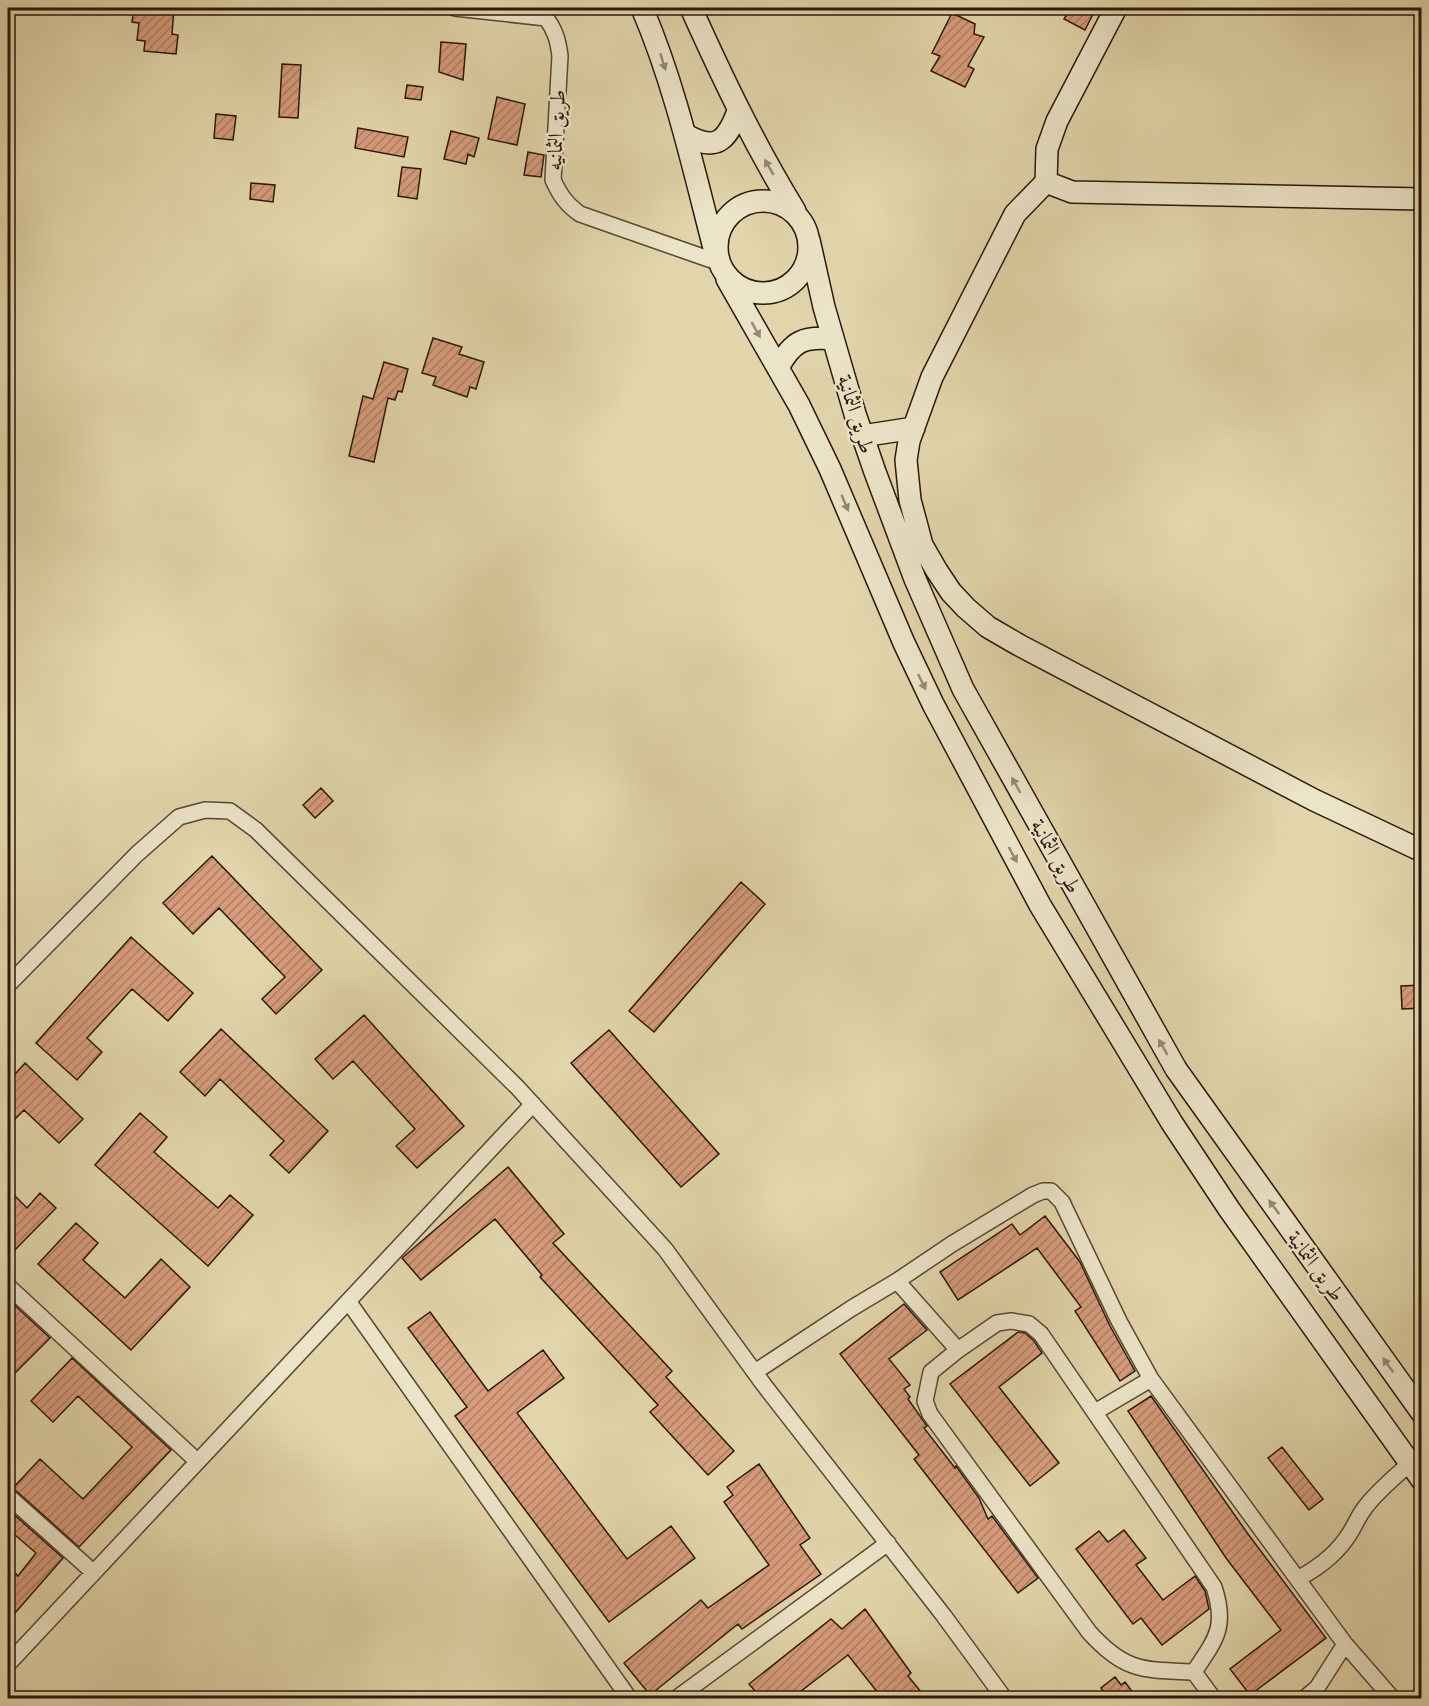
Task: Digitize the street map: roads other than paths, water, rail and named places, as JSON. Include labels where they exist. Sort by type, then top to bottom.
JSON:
[{"type":"street","name":"طريق الثمانيه","points":[[455,8],[546,18],[555,29],[560,56],[553,180],[569,207],[580,214],[721,265]]},
{"type":"street","points":[[642,8],[657,42],[686,135],[721,265],[799,405],[830,469],[904,643],[933,704],[1040,905],[1172,1123],[1236,1218],[1416,1472],[1368,1504],[1349,1535],[1330,1558],[1318,1568],[1299,1578]]},
{"type":"street","points":[[691,8],[738,111],[799,217],[809,240],[806,264],[800,275],[784,289],[764,294],[743,290],[721,265],[716,238],[722,223],[733,210],[748,202],[766,200],[789,208],[799,217]]},
{"type":"street","points":[[1116,8],[1058,122],[1047,150],[1046,182],[1015,214],[932,377],[914,428],[906,460],[910,500],[922,545],[951,592],[988,627],[1314,800],[1422,851]]},
{"type":"street","points":[[686,135],[701,143],[714,144],[726,136],[738,111]]},
{"type":"street","points":[[1046,182],[1072,192],[1422,199]]},
{"type":"street","name":"طريق الثمانية","points":[[809,240],[824,307],[862,436],[915,579],[963,689],[1176,1068],[1422,1413]]},
{"type":"street","points":[[778,368],[786,352],[799,341],[817,337],[833,339]]},
{"type":"street","points":[[862,436],[914,428]]},
{"type":"street","points":[[8,985],[137,854],[179,818],[204,810],[231,811],[256,830],[533,1104],[665,1249],[754,1372],[944,1616],[1004,1698]]},
{"type":"street","points":[[8,1665],[533,1104]]},
{"type":"street","points":[[754,1372],[952,1244],[1033,1195],[1043,1191],[1052,1191],[1062,1202],[1119,1322],[1151,1379],[1299,1578],[1345,1644],[1392,1698]]},
{"type":"street","points":[[897,1281],[958,1350]]},
{"type":"street","points":[[8,1286],[197,1461]]},
{"type":"street","points":[[348,1301],[629,1698]]},
{"type":"street","points":[[1011,1321],[1029,1324],[1041,1334],[1214,1587],[1219,1603],[1221,1623],[1212,1645],[1194,1672],[1138,1668],[1121,1661],[1104,1649],[1089,1632],[930,1414],[925,1401],[931,1372],[997,1323],[1011,1321]]},
{"type":"street","points":[[1095,1412],[1151,1379]]},
{"type":"street","points":[[8,1496],[93,1572]]},
{"type":"street","points":[[677,1698],[888,1543]]},
{"type":"street","points":[[1305,1698],[1317,1688],[1345,1644]]},
{"type":"street","points":[[1194,1672],[1213,1698]]}]
